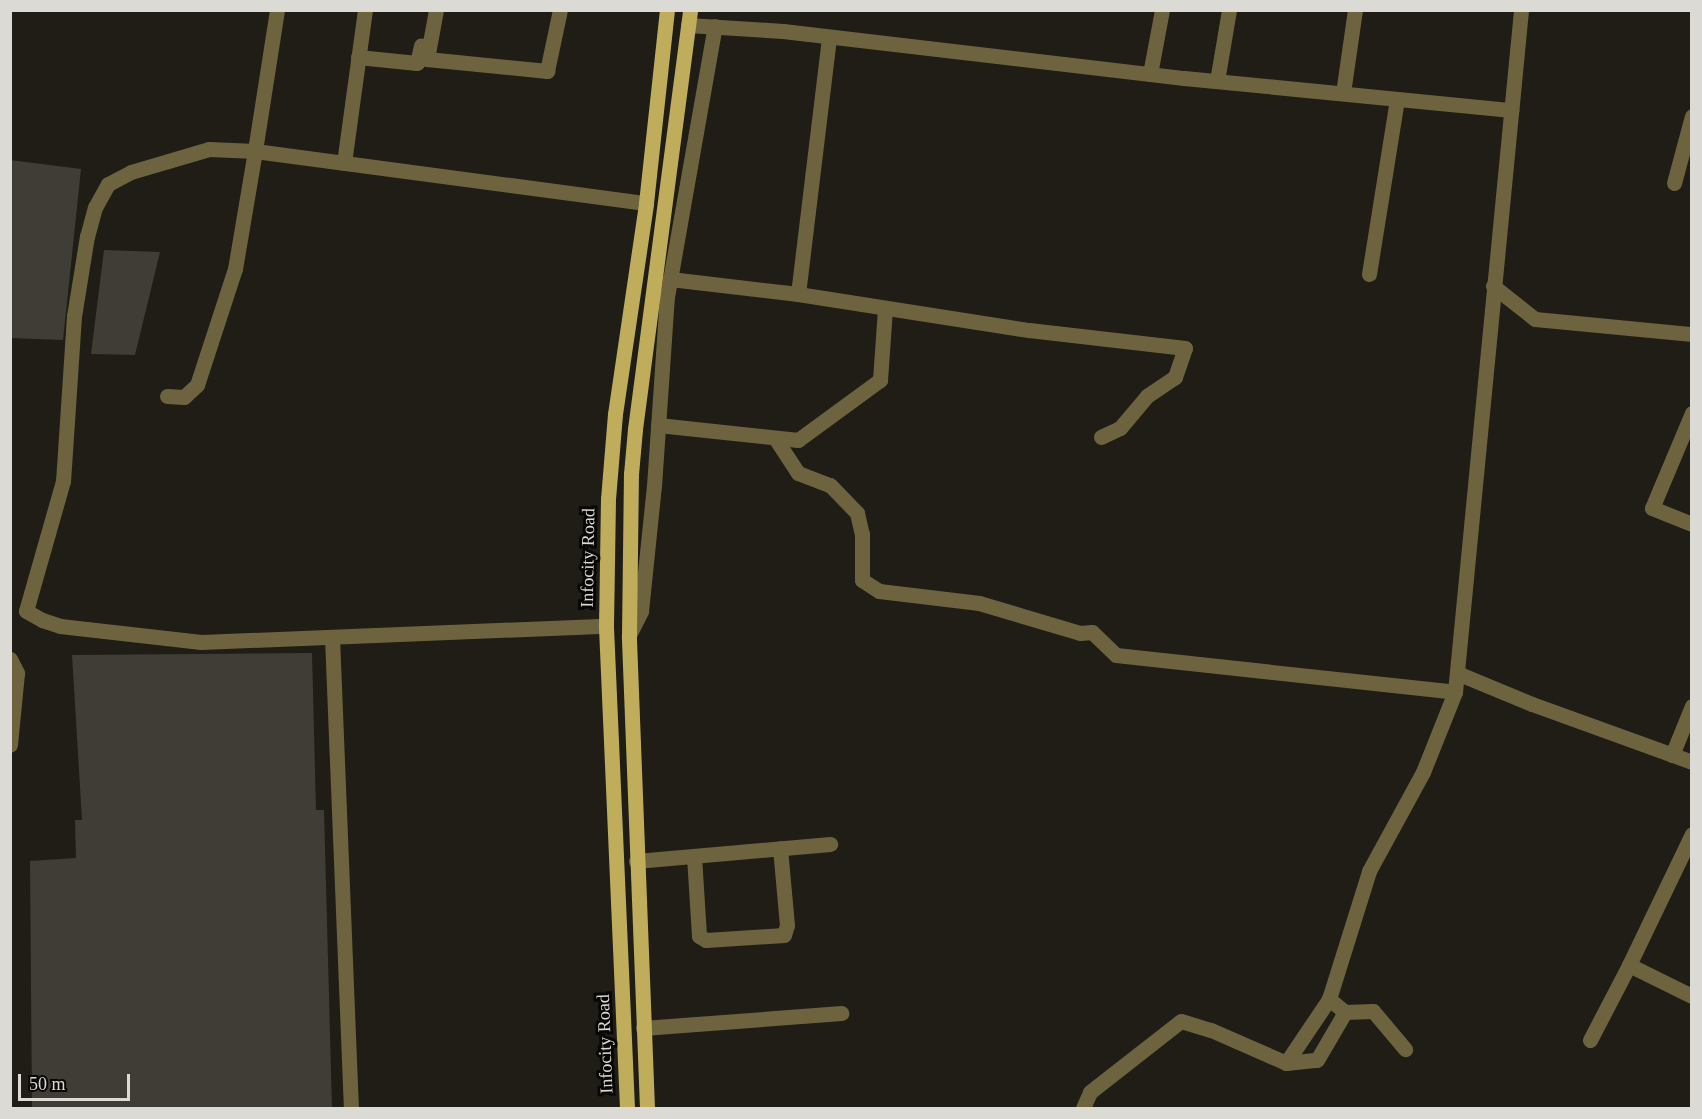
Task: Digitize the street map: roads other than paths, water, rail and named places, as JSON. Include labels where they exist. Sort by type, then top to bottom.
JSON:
[{"type":"main road","name":"Infocity Road","points":[[627,1108],[606,626],[608,499],[615,414],[646,203],[667,10]]},
{"type":"main road","points":[[647,1108],[629,635],[632,474],[646,339],[699,19]]},
{"type":"main road","points":[[626,336],[646,339]]},
{"type":"main road","points":[[613,788],[634,786]]},
{"type":"street","points":[[167,396],[184,397],[197,385],[236,269],[277,10]]},
{"type":"street","points":[[344,163],[364,10]]},
{"type":"street","points":[[358,57],[417,63],[427,10]]},
{"type":"street","points":[[436,10],[427,59],[547,71],[560,10]]},
{"type":"street","points":[[1150,74],[1162,10]]},
{"type":"street","points":[[1217,81],[1229,10]]},
{"type":"street","points":[[1343,93],[1355,10]]},
{"type":"street","points":[[1286,1063],[1329,999],[1369,871],[1423,772],[1455,692],[1521,10]]},
{"type":"street","points":[[629,635],[641,611],[670,279],[699,19],[829,37],[1150,74],[1511,110]]},
{"type":"street","points":[[798,294],[829,37]]},
{"type":"street","points":[[1369,274],[1397,99]]},
{"type":"street","points":[[1674,183],[1692,116]]},
{"type":"street","points":[[606,626],[201,642],[60,626],[26,611],[63,481],[74,316],[87,236],[95,207],[108,184],[131,172],[209,149],[255,152],[646,203]]},
{"type":"street","points":[[670,279],[798,294],[885,309],[1185,348],[1175,377],[1147,396],[1120,428],[1101,437]]},
{"type":"street","points":[[1493,286],[1536,319],[1692,334]]},
{"type":"street","points":[[658,425],[798,440],[880,380],[885,309]]},
{"type":"street","points":[[1692,413],[1652,508],[1692,524]]},
{"type":"street","points":[[776,438],[798,473],[830,485],[857,513],[862,534],[862,580],[879,591],[979,603],[1080,633],[1092,632],[1116,656],[1455,692]]},
{"type":"street","points":[[332,637],[351,1108]]},
{"type":"street","points":[[10,659],[17,673],[10,745]]},
{"type":"street","points":[[1457,673],[1532,704],[1692,762]]},
{"type":"street","points":[[1672,755],[1692,706]]},
{"type":"street","points":[[1590,1041],[1692,834]]},
{"type":"street","points":[[636,861],[830,844]]},
{"type":"street","points":[[694,856],[699,936],[706,940],[784,935],[787,925],[780,849]]},
{"type":"street","points":[[1629,965],[1692,996]]},
{"type":"street","points":[[1329,999],[1345,1012],[1373,1011],[1405,1049]]},
{"type":"street","points":[[1083,1108],[1090,1092],[1181,1021],[1211,1030],[1286,1063],[1317,1060],[1345,1012]]},
{"type":"street","points":[[643,1028],[841,1013]]}]
